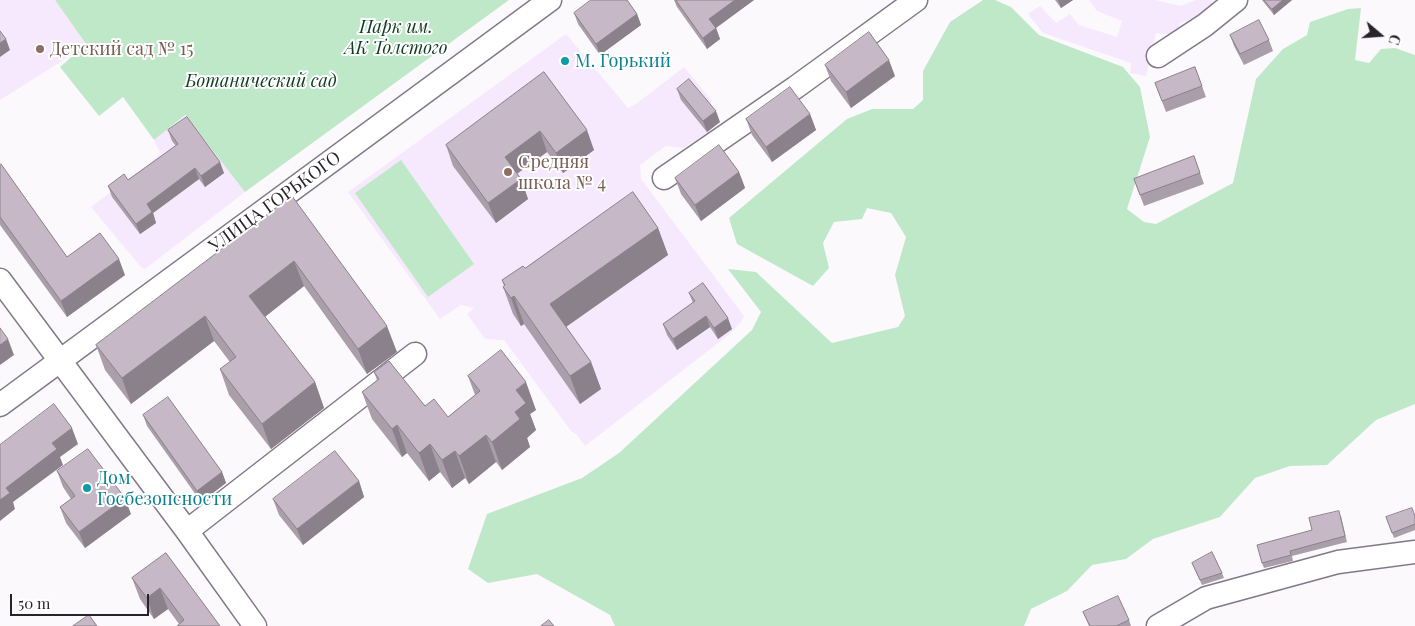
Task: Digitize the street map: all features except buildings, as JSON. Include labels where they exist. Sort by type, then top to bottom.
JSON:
[{"type":"street","name":"УЛИЦА ГОРЬКОГО","points":[[0,405],[550,0]]},
{"type":"street","points":[[664,178],[796,87],[916,0]]},
{"type":"street","points":[[1158,56],[1205,26],[1236,0]]},
{"type":"street","points":[[0,280],[256,626]]},
{"type":"street","points":[[187,531],[415,354]]},
{"type":"street","points":[[1158,626],[1206,598],[1338,562],[1415,552]]},
{"type":"shaded area","name":"Детский сад № 15","points":[[0,0],[55,0],[86,44],[0,100]]},
{"type":"shaded area","points":[[1089,0],[1155,0],[1181,6],[1195,0],[1211,0],[1214,10],[1180,23],[1177,35],[1156,33],[1146,76],[1130,73],[1131,63],[1043,33],[1028,14],[1040,6],[1056,23],[1070,14],[1079,25],[1117,37],[1122,21],[1097,11]]},
{"type":"shaded area","points":[[566,34],[628,108],[684,67],[712,101],[707,105],[720,122],[707,133],[683,148],[666,146],[640,165],[641,179],[744,316],[731,333],[585,446],[577,435],[571,431],[504,340],[485,339],[467,314],[474,308],[461,305],[440,319],[348,192]]},
{"type":"shaded area","points":[[185,115],[245,192],[145,269],[141,267],[91,207],[161,154],[154,140]]},
{"type":"green space","name":"Ботанический сад","points":[[55,0],[509,0],[245,192],[185,115],[154,140],[123,97],[99,116],[60,67],[86,44]]},
{"type":"green space","points":[[983,0],[995,0],[1011,7],[1039,35],[1123,67],[1140,87],[1150,137],[1127,209],[1144,222],[1156,224],[1233,183],[1256,79],[1283,49],[1307,35],[1310,22],[1348,9],[1361,8],[1355,60],[1369,63],[1381,49],[1395,48],[1415,55],[1415,404],[1376,420],[1327,465],[1290,466],[1255,478],[1220,517],[1153,539],[1126,559],[1092,565],[1067,591],[1031,609],[1024,626],[615,626],[610,615],[537,574],[488,583],[468,569],[487,514],[582,478],[619,453],[752,330],[761,312],[728,269],[756,272],[832,343],[898,327],[905,316],[895,275],[906,237],[891,213],[867,208],[862,219],[834,222],[823,243],[829,268],[813,286],[737,244],[729,218],[847,119],[872,109],[913,109],[923,100],[923,71],[950,22]]},
{"type":"green space","points":[[401,160],[474,264],[428,297],[355,193]]},
{"type":"place","name":"Детский сад № 15","points":[[40,49]]},
{"type":"place","name":"М. Горький","points":[[565,61]]},
{"type":"place","name":"Средняя школа № 4","points":[[508,172]]},
{"type":"place","name":"Дом Госбезопсности","points":[[87,488]]},
{"type":"park label","name":"Парк им. АК Толстого","points":[[396,37]]}]
